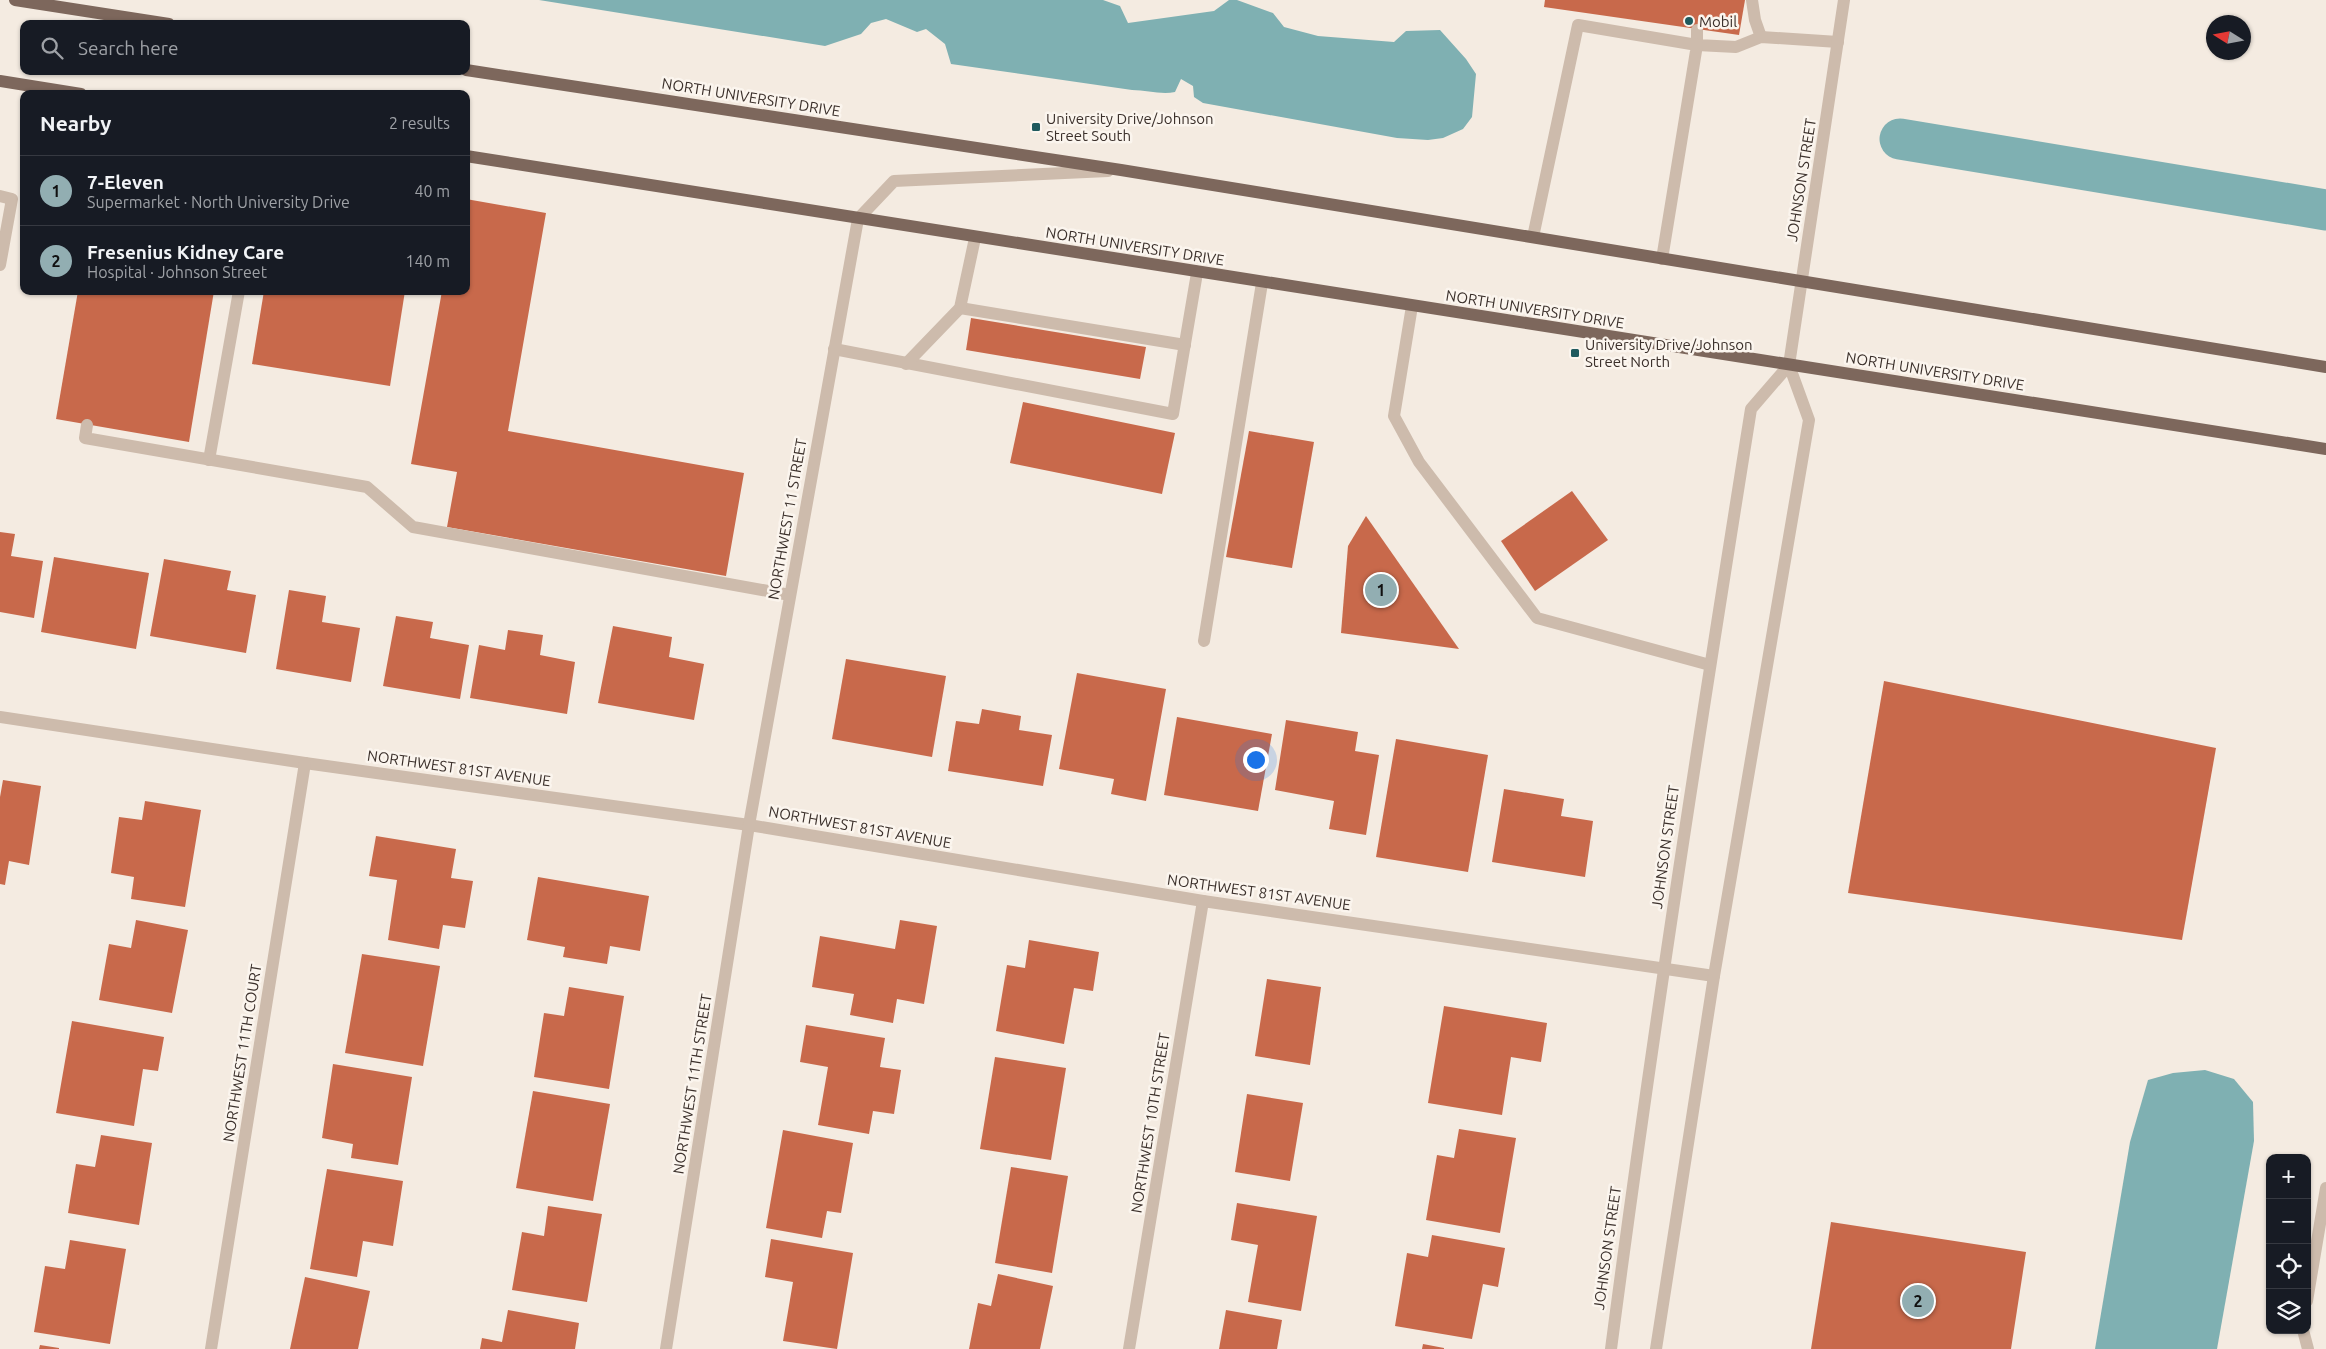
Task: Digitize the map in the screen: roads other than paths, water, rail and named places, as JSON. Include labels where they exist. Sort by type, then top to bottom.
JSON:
[{"type":"main road","points":[[15,0],[143,20]]},
{"type":"main road","name":"NORTH UNIVERSITY DRIVE","points":[[470,71],[1121,170],[2326,367]]},
{"type":"main road","points":[[0,81],[56,90]]},
{"type":"main road","name":"NORTH UNIVERSITY DRIVE","points":[[470,157],[975,238],[2326,449]]},
{"type":"street","points":[[1752,0],[1754,20],[1761,37]]},
{"type":"street","name":"JOHNSON STREET","points":[[1656,1349],[1714,976],[1809,420],[1789,365],[1844,0]]},
{"type":"street","points":[[1533,237],[1578,19],[1697,45],[1736,47],[1761,37],[1838,42]]},
{"type":"street","points":[[1662,259],[1697,45],[1697,30]]},
{"type":"street","name":"NORTH UNIVERSITY DRIVE","points":[[858,219],[894,181],[1121,170]]},
{"type":"street","points":[[0,196],[12,199],[0,265]]},
{"type":"street","name":"NORTHWEST 11 STREET","points":[[749,825],[858,219]]},
{"type":"street","points":[[906,364],[960,308],[975,238]]},
{"type":"street","points":[[834,349],[1173,414],[1197,272]]},
{"type":"street","points":[[1204,641],[1262,283]]},
{"type":"street","points":[[209,460],[238,295]]},
{"type":"street","points":[[1412,306],[1394,416],[1419,462],[1537,618],[1710,665]]},
{"type":"street","points":[[960,308],[1184,345]]},
{"type":"street","name":"JOHNSON STREET","points":[[1610,1349],[1639,1127],[1665,968],[1689,790],[1751,409],[1789,365]]},
{"type":"street","points":[[87,425],[85,438],[367,487],[413,527],[790,595]]},
{"type":"street","name":"NORTHWEST 81ST AVENUE","points":[[0,717],[749,825],[1203,901],[1714,976]]},
{"type":"street","name":"NORTHWEST 11TH COURT","points":[[211,1349],[305,762]]},
{"type":"street","name":"NORTHWEST 11TH STREET","points":[[666,1349],[749,825]]},
{"type":"street","name":"NORTHWEST 10TH STREET","points":[[1129,1349],[1203,901]]},
{"type":"street","points":[[2309,1289],[2326,1188]]},
{"type":"street","points":[[2304,1334],[2308,1349]]},
{"type":"water","points":[[539,0],[1103,0],[1120,6],[1128,23],[1214,11],[1229,0],[1237,0],[1273,13],[1284,27],[1318,36],[1394,42],[1406,31],[1440,30],[1466,59],[1476,74],[1472,117],[1463,129],[1443,138],[1428,140],[1397,138],[1203,103],[1194,97],[1193,86],[1181,79],[1175,92],[1159,93],[951,64],[945,44],[926,29],[917,32],[886,19],[871,23],[861,34],[825,46]]},
{"type":"water","points":[[2205,1070],[2234,1079],[2253,1102],[2254,1141],[2217,1349],[2095,1349],[2130,1142],[2148,1080],[2173,1073]]},
{"type":"waterway","points":[[1900,139],[2326,210]]},
{"type":"place","name":"Mobil","points":[[1689,21]]},
{"type":"place","name":"University Drive/Johnson Street South","points":[[1036,127]]},
{"type":"place","name":"University Drive/Johnson Street North","points":[[1575,353]]},
{"type":"place","name":"7-Eleven","points":[[1381,590]]},
{"type":"place","name":"Fresenius Kidney Care","points":[[1918,1301]]}]
